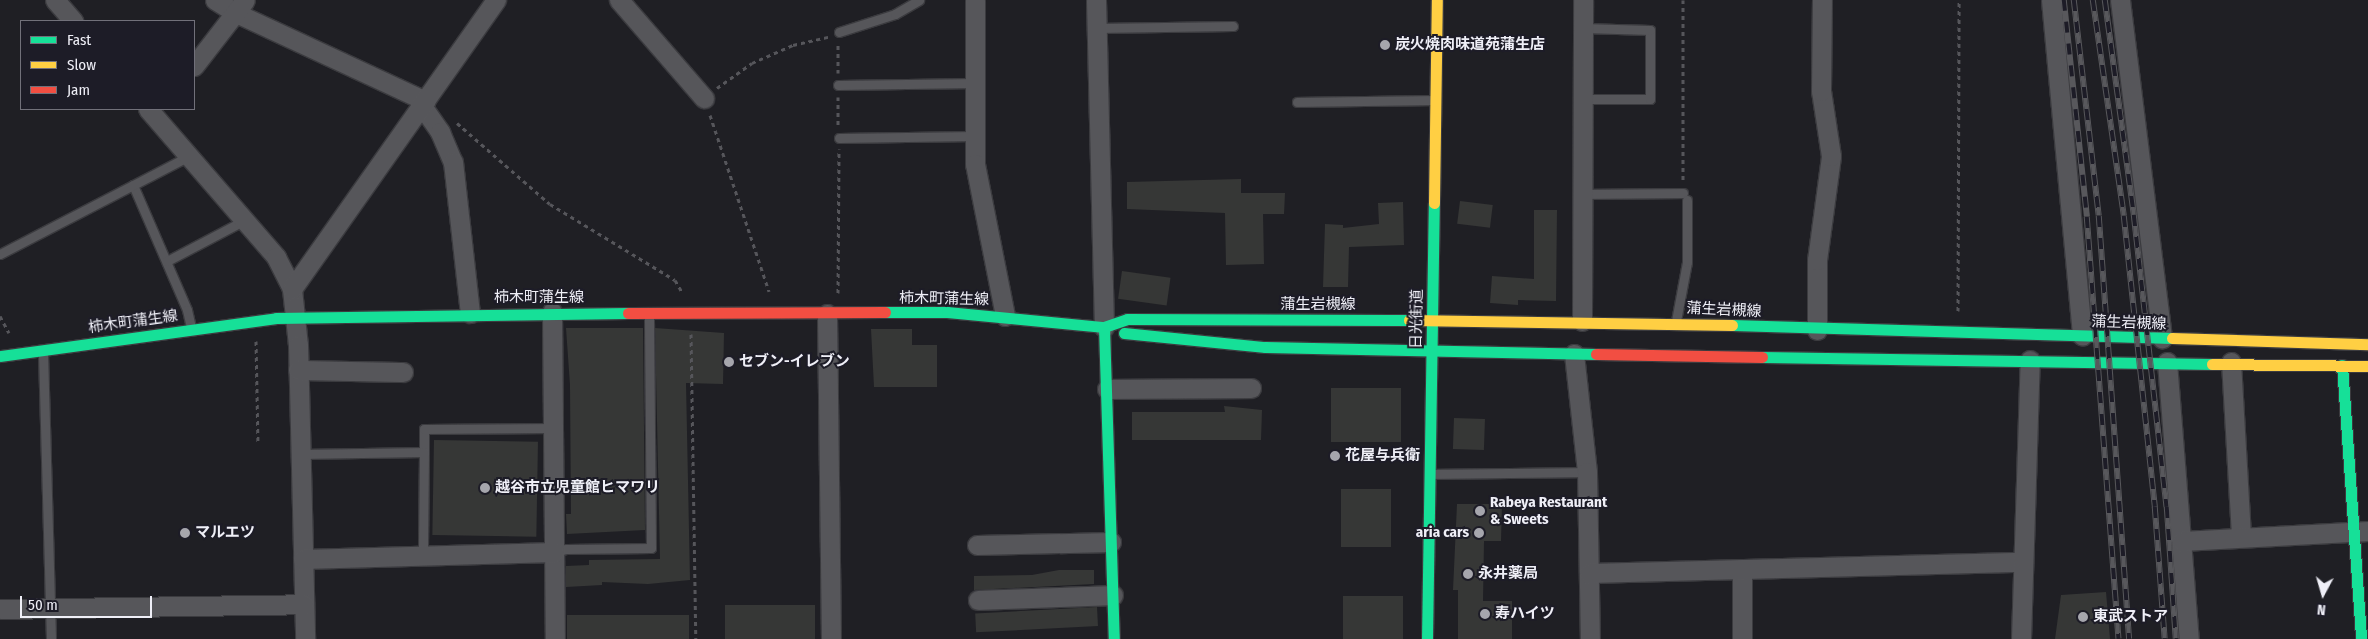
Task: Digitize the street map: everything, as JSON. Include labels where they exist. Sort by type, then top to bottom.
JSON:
[{"type":"main road","name":"日光街道","points":[[1427,639],[1437,0]]},
{"type":"main road","name":"柿木町蒲生線","points":[[0,356],[252,321],[294,318],[552,312],[649,314],[776,313],[832,307],[1005,316],[1080,325]]},
{"type":"main road","name":"蒲生岩槻線","points":[[1080,325],[1104,327],[1127,319],[1582,320],[1817,330],[2368,344]]},
{"type":"main road","points":[[1114,639],[1104,327],[1129,335],[1265,347],[1574,354],[1818,355],[2368,366]]},
{"type":"main road","points":[[2342,365],[2360,531],[2361,639]]},
{"type":"street","points":[[55,0],[72,20]]},
{"type":"street","points":[[215,0],[241,6],[424,103],[440,132],[453,162],[470,313]]},
{"type":"street","points":[[292,289],[496,0]]},
{"type":"street","points":[[619,0],[704,98]]},
{"type":"street","points":[[975,0],[975,164],[1005,316]]},
{"type":"street","points":[[1096,0],[1104,327]]},
{"type":"street","points":[[1582,320],[1583,0]]},
{"type":"street","points":[[1817,330],[1817,260],[1831,156],[1821,91],[1822,0]]},
{"type":"street","points":[[2051,0],[2082,336]]},
{"type":"street","points":[[2120,0],[2162,338]]},
{"type":"street","points":[[195,65],[241,6]]},
{"type":"street","points":[[152,110],[276,257],[292,289],[298,370],[305,639]]},
{"type":"street","points":[[831,639],[832,307]]},
{"type":"street","points":[[552,312],[555,639]]},
{"type":"street","points":[[1574,354],[1587,472],[1590,639]]},
{"type":"street","points":[[2021,639],[2030,360]]},
{"type":"street","points":[[2167,362],[2189,639]]},
{"type":"street","points":[[2231,362],[2241,536]]},
{"type":"street","points":[[298,370],[403,372]]},
{"type":"street","points":[[1107,389],[1251,388]]},
{"type":"street","points":[[2182,541],[2241,536],[2360,531]]},
{"type":"street","points":[[977,545],[1112,542]]},
{"type":"street","points":[[303,559],[554,552]]},
{"type":"street","points":[[1589,573],[2023,562]]},
{"type":"street","points":[[1742,569],[1742,639]]},
{"type":"street","points":[[978,600],[1113,595]]},
{"type":"street","points":[[0,609],[304,604]]},
{"type":"lane","points":[[838,32],[894,14],[919,0]]},
{"type":"lane","points":[[1097,28],[1233,26]]},
{"type":"lane","points":[[1582,99],[1650,99],[1650,30],[1583,28]]},
{"type":"lane","points":[[838,85],[975,83]]},
{"type":"lane","points":[[1297,102],[1434,100]]},
{"type":"lane","points":[[839,138],[974,136]]},
{"type":"lane","points":[[0,254],[189,156]]},
{"type":"lane","points":[[132,185],[188,310],[191,329]]},
{"type":"lane","points":[[1582,194],[1685,196],[1687,262],[1676,323]]},
{"type":"lane","points":[[167,261],[245,220]]},
{"type":"lane","points":[[554,552],[566,549],[651,548],[649,314]]},
{"type":"lane","points":[[42,350],[46,385],[51,639]]},
{"type":"lane","points":[[423,556],[424,429],[553,428]]},
{"type":"lane","points":[[300,454],[424,452]]},
{"type":"lane","points":[[1429,474],[1587,472]]},
{"type":"path","points":[[1683,0],[1685,196]]},
{"type":"path","points":[[1958,320],[1959,0]]},
{"type":"path","points":[[776,313],[704,98],[752,64],[793,45],[838,32],[839,138],[832,307]]},
{"type":"path","points":[[455,121],[550,204],[675,280],[685,297]]},
{"type":"path","points":[[690,314],[696,639]]},
{"type":"path","points":[[252,321],[258,442]]},
{"type":"building","points":[[1241,179],[1241,193],[1285,193],[1284,214],[1263,214],[1264,264],[1226,265],[1225,213],[1127,209],[1127,182]]},
{"type":"building","points":[[1460,201],[1493,205],[1490,228],[1457,224]]},
{"type":"building","points":[[1403,202],[1404,245],[1349,247],[1348,287],[1323,287],[1325,224],[1343,225],[1343,228],[1379,224],[1378,203]]},
{"type":"building","points":[[1534,210],[1557,210],[1556,301],[1518,300],[1518,305],[1490,303],[1492,276],[1534,279]]},
{"type":"building","points":[[1122,271],[1171,278],[1167,306],[1118,299]]},
{"type":"building","points":[[566,328],[643,328],[645,530],[567,534],[566,514],[571,514],[570,385]]},
{"type":"building","points":[[655,328],[724,333],[723,384],[686,383],[690,580],[648,584],[602,582],[602,585],[566,587],[566,566],[589,565],[589,560],[660,559]]},
{"type":"building","points":[[871,329],[912,329],[912,345],[937,345],[937,387],[874,387]]},
{"type":"building","points":[[1331,388],[1401,388],[1401,442],[1331,442]]},
{"type":"building","points":[[1224,406],[1262,410],[1261,440],[1132,440],[1132,412],[1225,412]]},
{"type":"building","points":[[1454,418],[1485,419],[1484,450],[1453,449]]},
{"type":"building","name":"越谷市立児童館ヒマワリ","points":[[434,440],[538,442],[536,537],[432,535]]},
{"type":"building","points":[[1341,489],[1391,489],[1391,547],[1341,547]]},
{"type":"building","points":[[1457,504],[1502,504],[1501,541],[1484,541],[1483,601],[1512,601],[1512,639],[1458,639],[1458,590],[1453,590]]},
{"type":"building","points":[[1059,570],[1094,570],[1094,584],[974,590],[974,576],[1032,575]]},
{"type":"building","name":"東武ストア","points":[[2106,592],[2110,639],[2055,639],[2061,595]]},
{"type":"building","points":[[1343,596],[1403,596],[1403,639],[1343,639]]},
{"type":"building","points":[[725,605],[815,605],[815,639],[725,639]]},
{"type":"building","points":[[1097,607],[1098,626],[976,632],[975,613]]},
{"type":"building","points":[[567,615],[689,615],[689,639],[567,639]]},
{"type":"railway","points":[[2064,0],[2087,217],[2119,639]]},
{"type":"railway","points":[[2074,0],[2099,216],[2129,639]]},
{"type":"railway","points":[[2093,0],[2124,216],[2155,507],[2165,639]]},
{"type":"railway","points":[[2105,0],[2134,215],[2167,507],[2176,639]]},
{"type":"traffic: fast","points":[[1427,639],[1434,203]]},
{"type":"traffic: fast","points":[[885,312],[947,312],[1104,327],[1127,319],[1409,320]]},
{"type":"traffic: fast","points":[[0,356],[276,318],[628,313]]},
{"type":"traffic: fast","points":[[1732,325],[2172,338]]},
{"type":"traffic: fast","points":[[1104,327],[1114,639]]},
{"type":"traffic: fast","points":[[1124,333],[1265,347],[1596,354]]},
{"type":"traffic: fast","points":[[1762,357],[2212,364]]},
{"type":"traffic: fast","points":[[2342,365],[2361,639]]},
{"type":"traffic: slow","points":[[1434,203],[1437,0]]},
{"type":"traffic: slow","points":[[1409,320],[1732,325]]},
{"type":"traffic: slow","points":[[2172,338],[2368,344]]},
{"type":"traffic: slow","points":[[2212,364],[2368,366]]},
{"type":"traffic: jam","points":[[628,313],[885,312]]},
{"type":"traffic: jam","points":[[1596,354],[1762,357]]},
{"type":"place","name":"炭火焼肉味道苑蒲生店","points":[[1385,45]]},
{"type":"place","name":"セブン-イレブン","points":[[729,362]]},
{"type":"place","name":"花屋与兵衛","points":[[1335,456]]},
{"type":"place","name":"越谷市立児童館ヒマワリ","points":[[485,488]]},
{"type":"place","name":"Rabeya Restaurant & Sweets","points":[[1480,511]]},
{"type":"place","name":"マルエツ","points":[[185,533]]},
{"type":"place","name":"aria cars","points":[[1479,533]]},
{"type":"place","name":"永井薬局","points":[[1468,574]]},
{"type":"place","name":"寿ハイツ","points":[[1485,614]]},
{"type":"place","name":"東武ストア","points":[[2083,617]]}]
